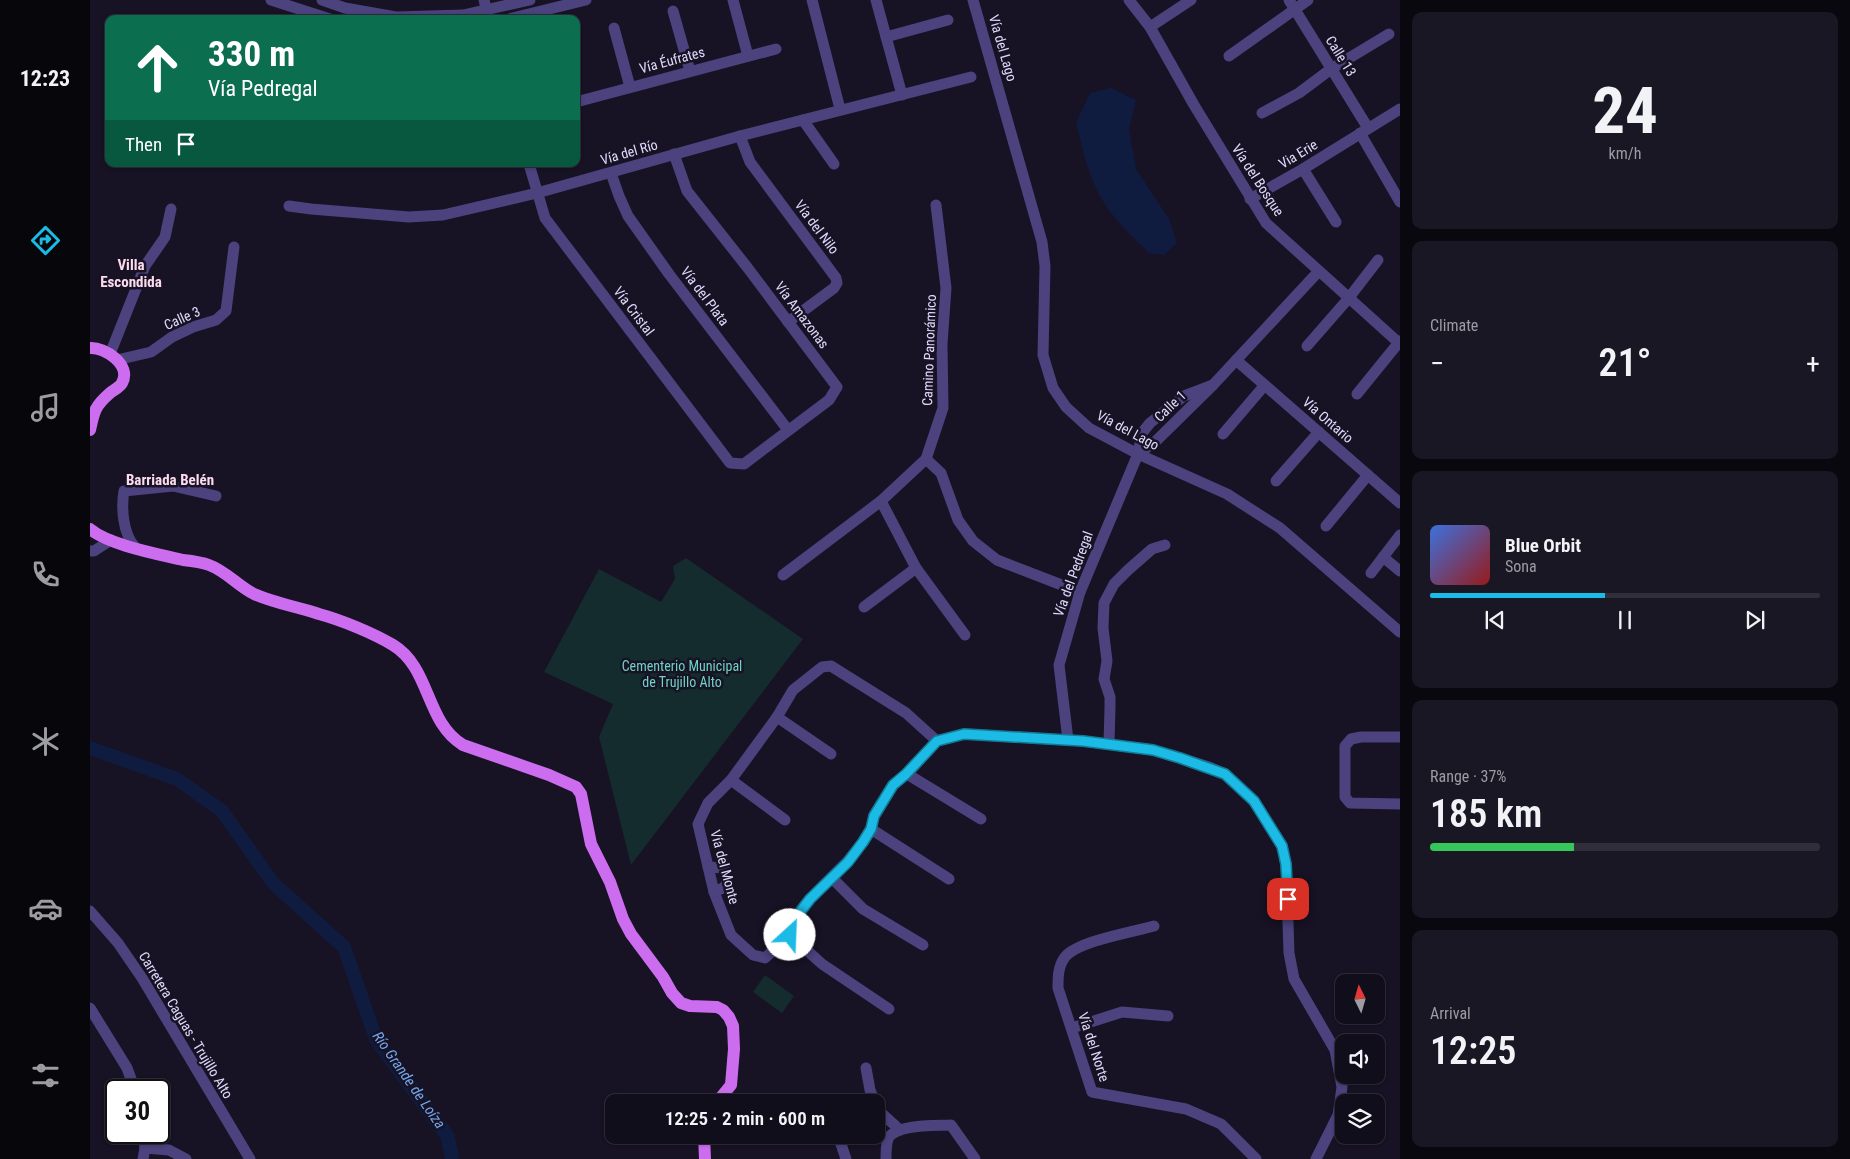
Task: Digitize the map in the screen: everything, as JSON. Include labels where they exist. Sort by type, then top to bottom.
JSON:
[{"type":"main road","points":[[90,348],[101,349],[117,358],[123,372],[122,383],[97,405],[90,430]]},
{"type":"main road","points":[[90,529],[104,538],[208,564],[220,570],[254,594],[322,614],[394,645],[415,666],[425,685],[431,707],[455,741],[462,746],[549,775],[576,787],[581,794],[584,805],[591,844],[610,882],[623,919],[631,934],[681,1003],[690,1006],[717,1006],[729,1016],[734,1049],[731,1085],[724,1094]]},
{"type":"main road","points":[[704,1144],[705,1159]]},
{"type":"street","points":[[270,0],[317,15]]},
{"type":"street","points":[[322,0],[345,8],[385,15]]},
{"type":"street","points":[[463,15],[530,0]]},
{"type":"street","points":[[525,15],[586,0]]},
{"type":"street","points":[[733,0],[748,56]]},
{"type":"street","points":[[812,0],[840,109]]},
{"type":"street","points":[[876,0],[902,95]]},
{"type":"street","name":"Vía del Lago","points":[[974,0],[1042,242],[1045,266],[1043,355],[1054,388],[1066,407],[1089,428],[1138,454],[1228,494],[1280,528],[1400,632]]},
{"type":"street","name":"Vía del Bosque","points":[[1129,0],[1150,26],[1250,199],[1266,223],[1348,299],[1400,343]]},
{"type":"street","points":[[1150,26],[1191,0]]},
{"type":"street","points":[[1229,56],[1292,5],[1308,0]]},
{"type":"street","name":"Calle 13","points":[[1292,5],[1331,69],[1400,202]]},
{"type":"street","points":[[673,11],[690,71]]},
{"type":"street","points":[[886,37],[948,20]]},
{"type":"street","points":[[614,28],[630,87]]},
{"type":"street","points":[[1262,114],[1389,34]]},
{"type":"street","name":"Vía Éufrates","points":[[580,101],[776,48]]},
{"type":"street","name":"Vía del Río","points":[[289,206],[409,217],[443,215],[537,193],[840,109],[972,76]]},
{"type":"street","name":"Via Erie","points":[[1250,199],[1400,109]]},
{"type":"street","points":[[803,120],[834,164]]},
{"type":"street","name":"Vía del Nilo","points":[[740,136],[750,162],[836,278],[837,283],[834,288],[788,322]]},
{"type":"street","name":"Vía Amazonas","points":[[674,154],[686,191],[837,387],[829,400],[744,464],[736,463]]},
{"type":"street","name":"Vía Cristal","points":[[530,167],[545,218],[730,462],[736,463]]},
{"type":"street","points":[[1303,168],[1336,222]]},
{"type":"street","name":"Vía del Plata","points":[[611,173],[628,216],[669,274],[788,430]]},
{"type":"street","name":"Camino Panorámico","points":[[783,575],[881,501],[926,459],[943,408],[942,344],[946,288],[936,205]]},
{"type":"street","points":[[131,382],[117,358],[145,266],[165,237],[171,209]]},
{"type":"street","name":"Calle 3","points":[[117,358],[151,352],[172,337],[193,327],[216,320],[226,311],[234,247]]},
{"type":"street","points":[[1307,346],[1348,299],[1378,260]]},
{"type":"street","name":"Calle 1","points":[[1138,454],[1156,441],[1213,385],[1318,272]]},
{"type":"street","points":[[1357,394],[1400,343]]},
{"type":"street","name":"Vía Ontario","points":[[1236,360],[1400,503]]},
{"type":"street","name":"Calle 1","points":[[1138,454],[1142,434],[1150,423],[1184,396],[1213,385]]},
{"type":"street","points":[[1223,434],[1264,386]]},
{"type":"street","points":[[1276,480],[1319,432]]},
{"type":"street","name":"Vía del Pedregal","points":[[1068,740],[1059,665],[1080,592],[1138,454]]},
{"type":"street","points":[[926,459],[941,472],[958,520],[973,541],[997,560],[1080,592]]},
{"type":"street","points":[[1326,526],[1368,475]]},
{"type":"street","points":[[135,547],[130,542],[127,533],[122,507],[124,491],[173,486],[216,496]]},
{"type":"street","points":[[881,501],[916,568],[965,635]]},
{"type":"street","points":[[1371,574],[1400,535]]},
{"type":"street","points":[[90,551],[94,551],[111,540]]},
{"type":"street","points":[[1109,744],[1110,697],[1104,679],[1106,661],[1103,628],[1104,603],[1114,584],[1128,570],[1152,549],[1165,545]]},
{"type":"street","points":[[1384,557],[1400,571]]},
{"type":"street","points":[[864,607],[916,568]]},
{"type":"street","name":"Vía del Monte","points":[[831,666],[906,713],[937,741],[893,785],[874,816],[871,829],[848,862],[805,906],[790,935],[765,958],[753,955],[731,934],[714,892],[698,824],[708,803],[731,780],[777,717],[793,690],[822,667],[831,666]]},
{"type":"street","points":[[777,717],[831,754]]},
{"type":"street","points":[[937,741],[964,734],[1068,740],[1165,752],[1225,774],[1254,801],[1282,846],[1286,864],[1289,953],[1294,979],[1335,1050],[1342,1086],[1338,1115],[1316,1159]]},
{"type":"street","points":[[1400,737],[1361,737],[1351,739],[1345,746],[1345,796],[1350,803],[1400,804]]},
{"type":"street","points":[[906,774],[981,819]]},
{"type":"street","points":[[731,780],[786,820]]},
{"type":"street","points":[[871,829],[950,879]]},
{"type":"street","points":[[708,867],[724,868],[728,879],[725,887],[714,892]]},
{"type":"street","points":[[832,878],[863,908],[923,946]]},
{"type":"street","name":"Carretera Caguas - Trujillo Alto","points":[[90,911],[118,943],[142,978],[250,1159]]},
{"type":"street","name":"Vía del Norte","points":[[1154,926],[1082,945],[1065,957],[1058,971],[1058,988],[1092,1092],[1186,1109],[1220,1124],[1256,1159]]},
{"type":"street","points":[[790,935],[822,964],[889,1009]]},
{"type":"street","points":[[90,1008],[127,1068],[132,1079]]},
{"type":"street","points":[[1072,1028],[1122,1012],[1168,1016]]},
{"type":"street","points":[[866,1068],[872,1094]]},
{"type":"street","points":[[885,1116],[900,1130]]},
{"type":"street","points":[[886,1159],[887,1140],[893,1132],[951,1125],[975,1159]]},
{"type":"street","points":[[841,1144],[846,1159]]},
{"type":"street","points":[[144,1153],[169,1150],[186,1159]]},
{"type":"green space","name":"Cementerio Municipal de Trujillo Alto","points":[[686,558],[803,639],[631,865],[599,737],[613,704],[544,672],[599,569],[661,602],[675,579],[673,566]]},
{"type":"green space","points":[[765,975],[794,996],[782,1013],[753,992]]},
{"type":"water","points":[[1111,88],[1136,100],[1129,129],[1136,169],[1169,219],[1177,243],[1164,255],[1149,253],[1122,225],[1104,202],[1088,168],[1076,123],[1090,93]]},
{"type":"waterway","name":"Río Grande de Loíza","points":[[90,748],[177,779],[222,811],[273,883],[344,947],[376,1039],[448,1137],[452,1159]]},
{"type":"district","name":"Villa Escondida","points":[[131,274]]},
{"type":"district","name":"Barriada Belén","points":[[170,480]]},
{"type":"route","points":[[790,935],[800,912],[810,899],[848,862],[863,842],[871,829],[874,816],[893,785],[937,741],[964,734],[1083,741],[1153,750],[1165,752],[1225,774],[1254,801],[1282,846],[1286,864],[1288,899]]}]
